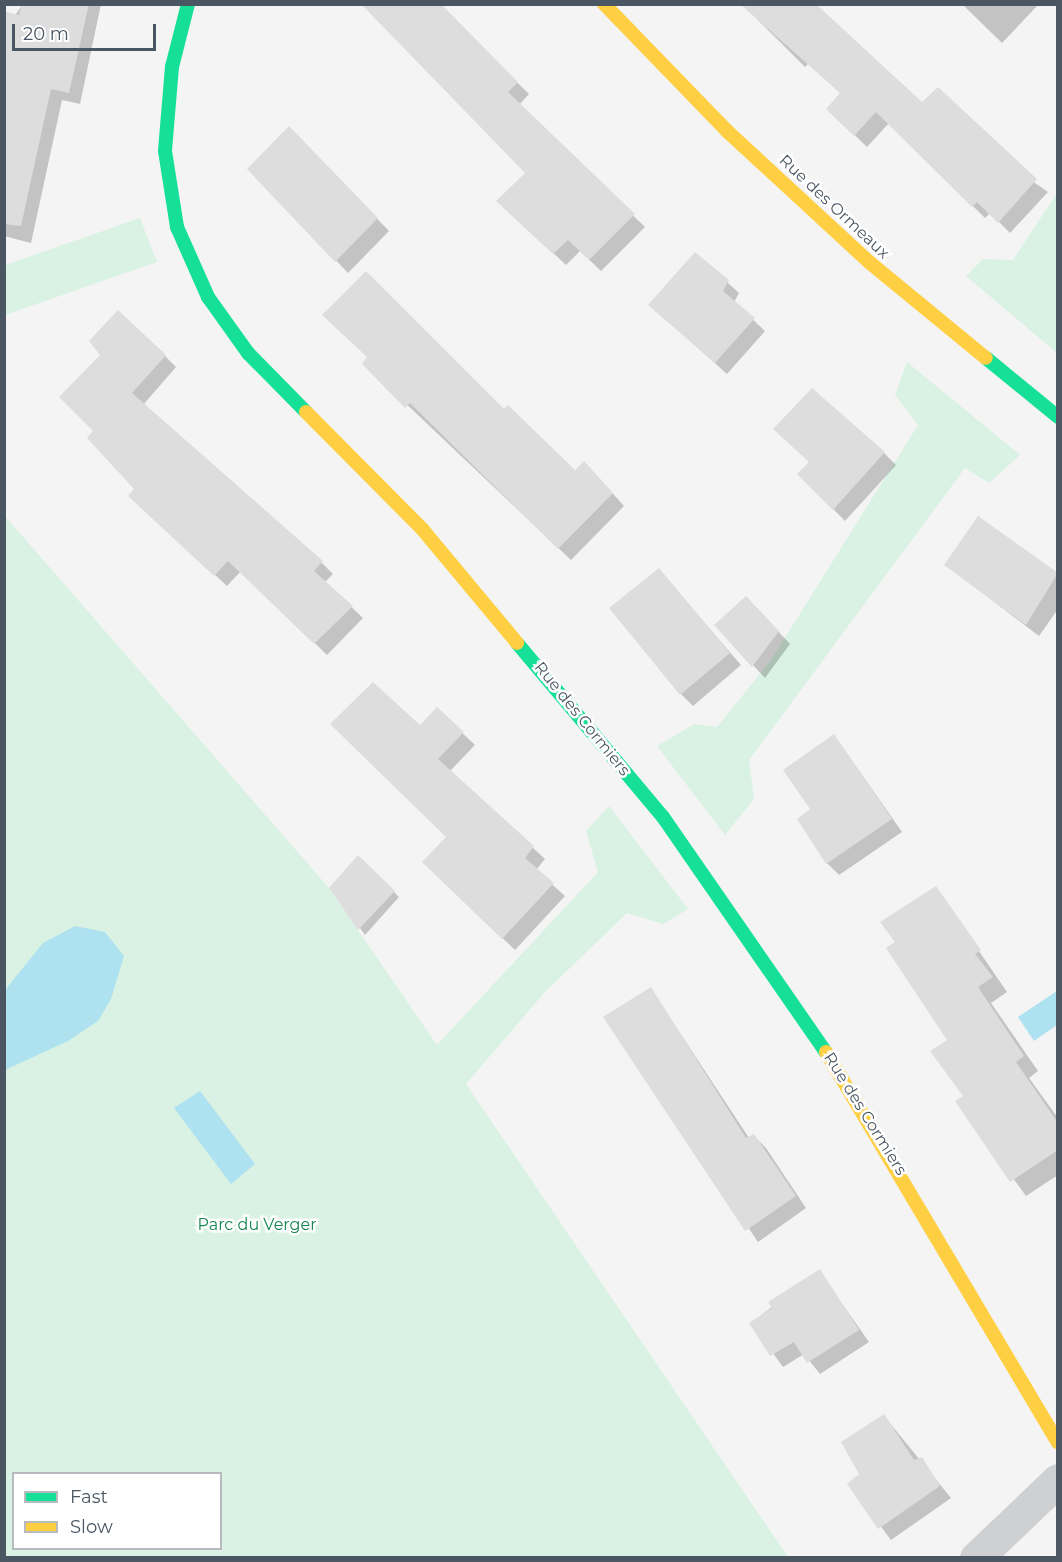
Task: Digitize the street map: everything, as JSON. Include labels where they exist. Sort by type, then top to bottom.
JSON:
[{"type":"street","name":"Rue des Cormiers","points":[[188,4],[172,67],[165,151],[177,227],[208,297],[248,353],[423,530],[663,817],[796,1005],[911,1186],[1058,1442]]},
{"type":"street","name":"Rue des Ormeaux","points":[[604,4],[727,131],[869,262],[1058,417]]},
{"type":"street","points":[[976,1557],[1058,1480]]},
{"type":"green space","points":[[1057,193],[1058,353],[966,276],[983,259],[1013,260]]},
{"type":"green space","points":[[140,218],[157,262],[5,315],[5,265]]},
{"type":"green space","points":[[907,362],[1020,455],[989,483],[965,468],[749,760],[754,799],[725,835],[657,746],[694,724],[717,727],[771,660],[918,425],[895,395]]},
{"type":"green space","name":"Parc du Verger","points":[[4,515],[329,888],[437,1045],[598,872],[586,831],[609,806],[688,909],[663,924],[627,913],[545,992],[466,1084],[788,1557],[5,1557]]},
{"type":"water","points":[[75,926],[105,932],[124,956],[111,999],[98,1021],[68,1041],[5,1070],[5,990],[43,943]]},
{"type":"water","points":[[1057,991],[1057,1025],[1034,1041],[1018,1017]]},
{"type":"water","points":[[200,1091],[255,1164],[231,1184],[174,1108]]},
{"type":"building","points":[[22,4],[89,4],[69,93],[51,89],[21,226],[4,224],[4,11],[19,15]]},
{"type":"building","points":[[361,4],[441,4],[518,82],[508,92],[635,214],[589,260],[568,240],[553,254],[496,201],[525,173]]},
{"type":"building","points":[[740,4],[816,4],[922,102],[938,87],[1037,179],[998,223],[977,202],[972,207],[876,112],[854,136],[826,109],[840,93]]},
{"type":"building","points":[[289,126],[378,218],[335,262],[247,169]]},
{"type":"building","points":[[695,252],[729,280],[723,291],[755,318],[715,363],[648,305]]},
{"type":"building","points":[[366,271],[504,409],[508,405],[575,470],[584,461],[613,493],[558,549],[410,403],[405,408],[362,364],[367,357],[322,315]]},
{"type":"building","points":[[118,310],[166,355],[132,393],[323,561],[314,571],[353,606],[314,644],[228,561],[214,576],[128,496],[134,489],[87,438],[93,431],[59,397],[100,355],[89,341]]},
{"type":"building","points":[[812,388],[885,452],[833,510],[797,474],[809,462],[773,429]]},
{"type":"building","points":[[978,516],[1058,573],[1026,625],[944,565]]},
{"type":"building","points":[[659,568],[730,653],[680,695],[609,608]]},
{"type":"building","points":[[746,596],[779,631],[752,667],[714,625]]},
{"type":"building","points":[[373,682],[420,725],[437,707],[464,732],[438,759],[534,846],[525,858],[554,883],[502,939],[422,862],[446,837],[330,724]]},
{"type":"building","points":[[834,734],[892,819],[826,864],[797,819],[810,809],[783,770]]},
{"type":"building","points":[[358,855],[395,891],[358,930],[329,888]]},
{"type":"building","points":[[936,886],[981,950],[975,954],[993,977],[978,987],[1024,1056],[1016,1062],[1058,1123],[1058,1150],[1010,1182],[955,1101],[963,1096],[930,1051],[947,1040],[886,948],[895,942],[880,922]]},
{"type":"building","points":[[651,987],[746,1138],[754,1134],[796,1196],[745,1231],[603,1017]]},
{"type":"building","points":[[820,1269],[859,1330],[807,1363],[794,1342],[770,1356],[749,1323],[772,1308],[768,1302]]},
{"type":"building","points":[[884,1414],[914,1460],[922,1457],[940,1486],[878,1529],[847,1484],[859,1474],[841,1442]]},
{"type":"traffic: fast","points":[[188,4],[172,67],[165,151],[177,227],[208,297],[248,353],[306,412]]},
{"type":"traffic: fast","points":[[986,358],[1058,417]]},
{"type":"traffic: fast","points":[[517,643],[663,817],[826,1052]]},
{"type":"traffic: slow","points":[[604,4],[727,131],[869,262],[986,358]]},
{"type":"traffic: slow","points":[[306,412],[423,530],[517,643]]},
{"type":"traffic: slow","points":[[826,1052],[1058,1442]]}]
